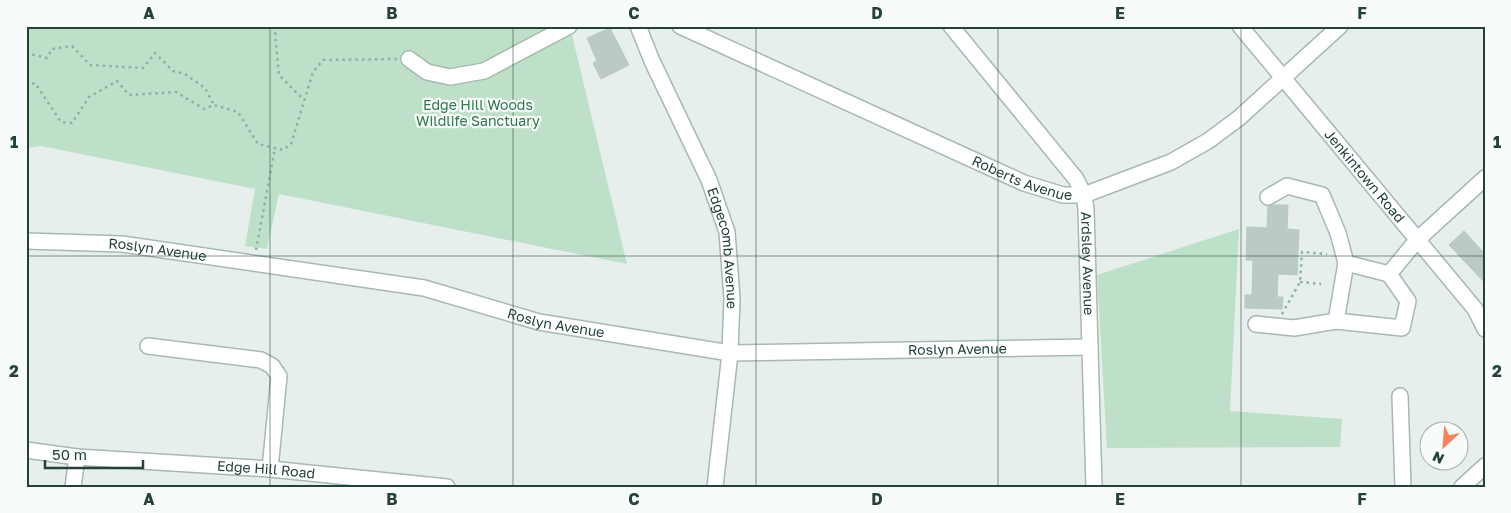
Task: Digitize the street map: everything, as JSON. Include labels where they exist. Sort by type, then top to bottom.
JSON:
[{"type":"street","points":[[409,59],[426,72],[450,77],[484,71],[569,26]]},
{"type":"street","name":"Edgecomb Avenue","points":[[638,26],[652,61],[709,180],[727,232],[732,298],[730,353],[715,487]]},
{"type":"street","name":"Roberts Avenue","points":[[680,26],[1024,183],[1063,195],[1084,195],[1171,162],[1208,141],[1239,118],[1283,80],[1340,26]]},
{"type":"street","name":"Ardsley Avenue","points":[[951,26],[1076,178],[1084,195],[1086,209],[1094,487]]},
{"type":"street","name":"Jenkintown Road","points":[[1240,26],[1283,80],[1418,239],[1480,304],[1485,329]]},
{"type":"street","points":[[1389,274],[1418,239],[1485,178]]},
{"type":"street","points":[[1268,198],[1287,186],[1322,195],[1338,233],[1346,263],[1336,321]]},
{"type":"street","name":"Roslyn Avenue","points":[[26,241],[122,244],[424,288],[539,322],[730,353],[1090,347]]},
{"type":"street","points":[[1256,324],[1294,328],[1336,321],[1402,328],[1408,301],[1389,274],[1346,263]]},
{"type":"street","points":[[148,346],[261,360],[272,366],[279,376],[270,469]]},
{"type":"street","points":[[1400,396],[1403,487]]},
{"type":"street","name":"Edge Hill Road","points":[[26,450],[77,457],[270,469],[401,484],[447,487]]},
{"type":"street","points":[[73,487],[77,457]]},
{"type":"street","points":[[1462,487],[1485,466]]},
{"type":"path","points":[[277,26],[275,35],[279,75],[303,99]]},
{"type":"path","points":[[26,53],[47,58],[52,49],[72,46],[90,65],[143,68],[155,53],[173,71],[185,74],[205,88],[214,104],[238,112],[258,144],[283,150],[291,144],[303,99],[313,72],[323,60],[409,59]]},
{"type":"path","points":[[26,84],[35,83],[61,122],[72,123],[89,97],[117,81],[129,95],[176,92],[204,109],[214,104]]},
{"type":"path","points":[[256,251],[275,148]]},
{"type":"path","points":[[1282,315],[1300,282],[1299,267],[1302,252],[1327,254]]},
{"type":"path","points":[[1300,282],[1321,284]]},
{"type":"green space","name":"Edge Hill Woods Wildlife Sanctuary","points":[[26,26],[581,26],[571,31],[627,264],[279,194],[267,249],[245,246],[255,189],[41,146],[26,148]]},
{"type":"green space","points":[[1239,229],[1230,411],[1342,419],[1340,447],[1107,448],[1097,275]]},
{"type":"building","points":[[610,28],[629,65],[601,79],[593,63],[597,61],[587,38]]},
{"type":"building","points":[[1288,205],[1287,229],[1299,230],[1297,275],[1278,274],[1277,297],[1283,297],[1282,309],[1245,308],[1245,295],[1252,295],[1253,260],[1246,260],[1247,227],[1267,228],[1268,206]]},
{"type":"building","points":[[1464,231],[1485,254],[1485,283],[1449,245]]}]
